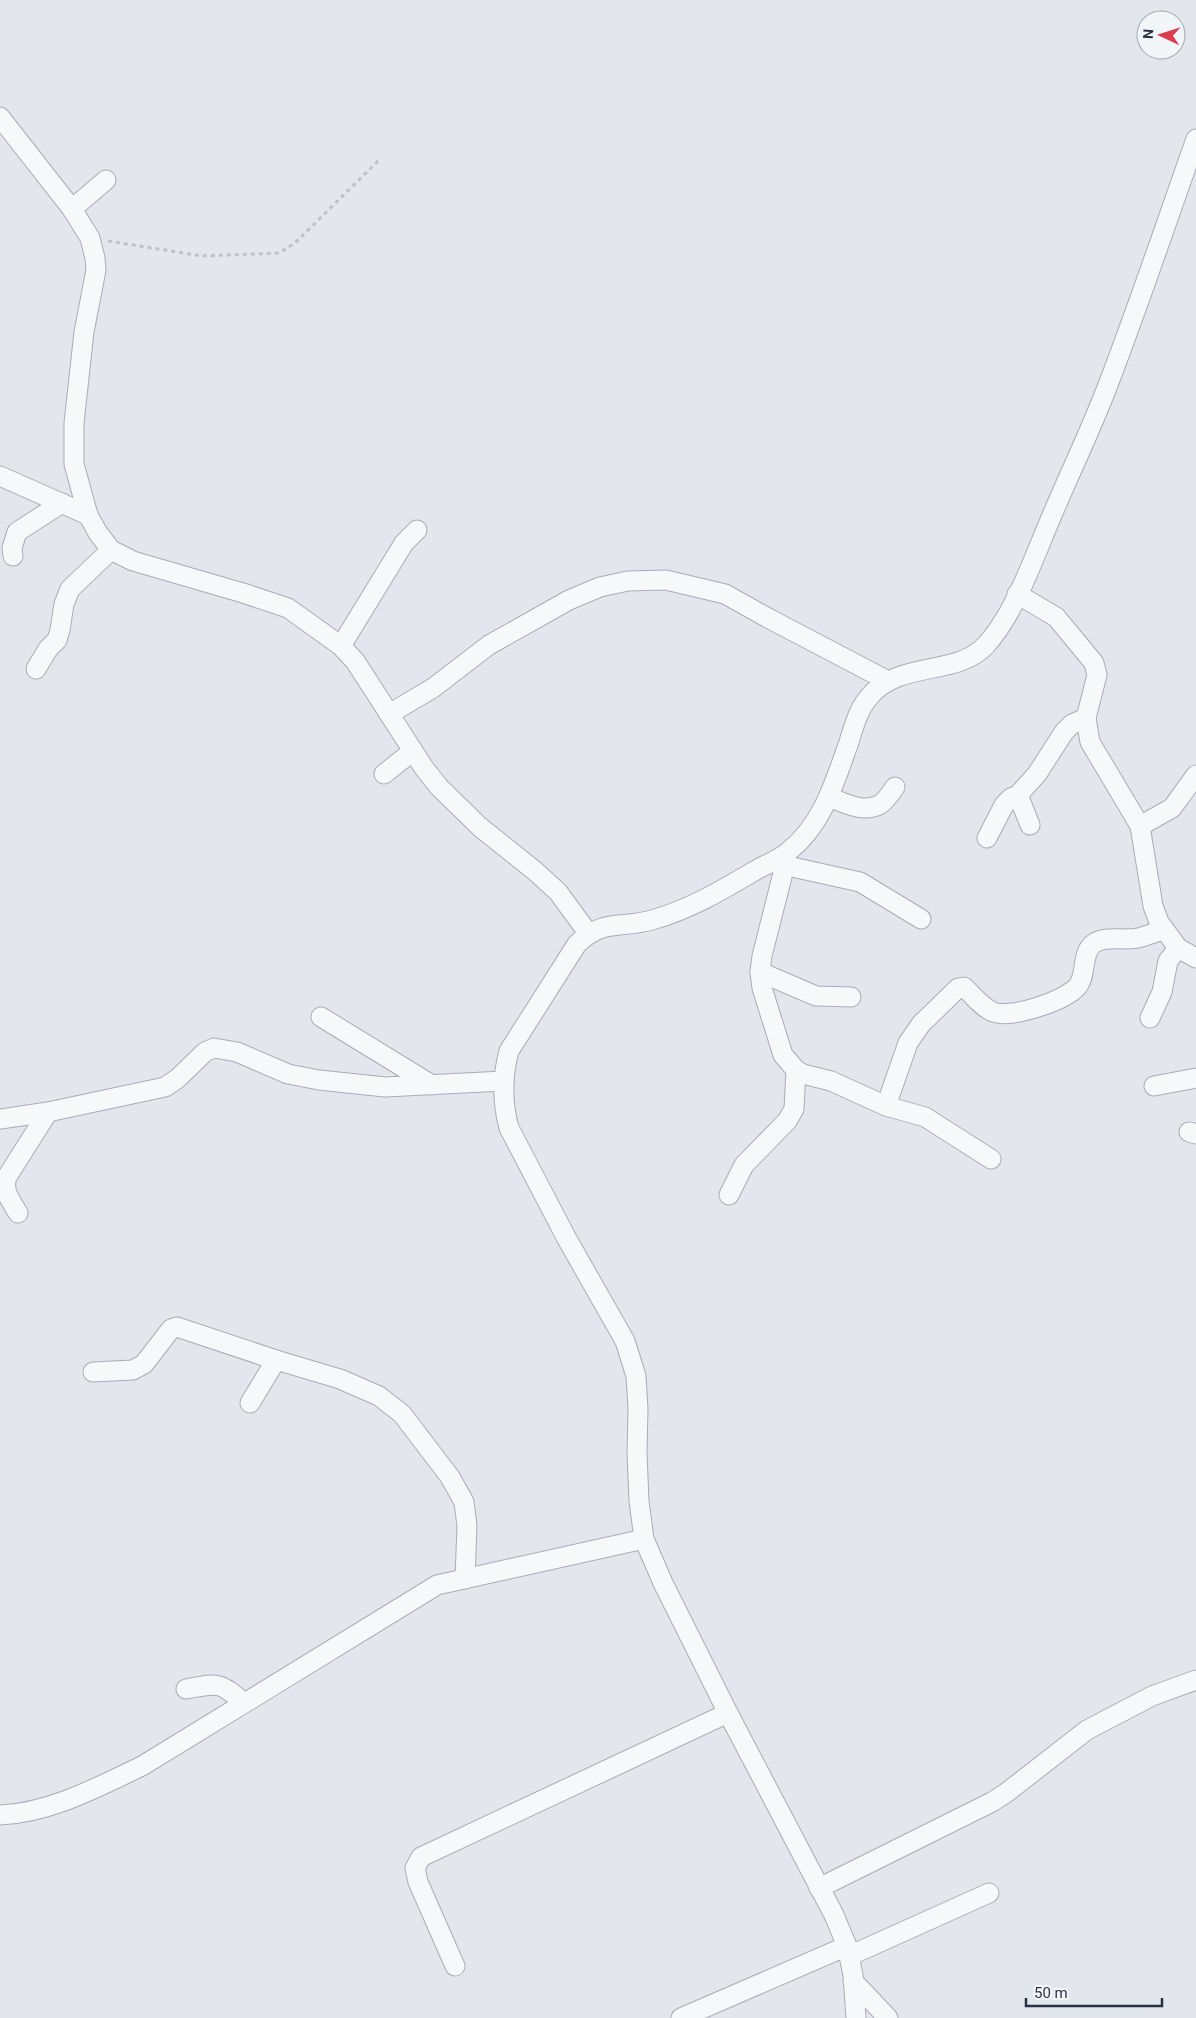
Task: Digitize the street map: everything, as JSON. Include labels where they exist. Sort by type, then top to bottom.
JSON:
[{"type":"street","points":[[0,117],[72,209],[90,238],[95,258],[96,270],[84,332],[74,422],[74,464],[88,515],[98,534],[111,550],[133,562],[243,593],[288,608],[341,646],[354,661],[413,751],[440,787],[467,814],[558,892],[588,933]]},
{"type":"street","points":[[856,2018],[848,1951],[834,1915],[728,1713],[663,1583],[644,1539],[638,1492],[636,1376],[625,1341],[567,1239],[509,1128],[504,1111],[504,1070],[509,1051],[577,944],[588,933],[603,926],[653,920],[679,910],[778,864],[814,823],[829,797],[860,711],[876,689],[903,674],[971,658],[986,646],[1002,624],[1017,594],[1110,379],[1196,139]]},
{"type":"street","points":[[72,209],[106,180]]},
{"type":"street","points":[[0,476],[88,515]]},
{"type":"street","points":[[12,556],[12,548],[17,532],[62,503]]},
{"type":"street","points":[[341,646],[404,543],[417,530]]},
{"type":"street","points":[[36,669],[56,640],[60,630],[64,604],[70,589],[111,550]]},
{"type":"street","points":[[389,714],[433,688],[489,645],[569,600],[600,587],[628,581],[666,580],[725,594],[888,681]]},
{"type":"street","points":[[1017,594],[1056,617],[1094,663],[1098,675],[1086,718],[1090,742],[1140,826],[1153,906],[1159,922],[1178,948],[1196,958]]},
{"type":"street","points":[[987,838],[1004,805],[1011,798],[1018,795],[1037,774],[1064,732],[1072,724],[1086,718]]},
{"type":"street","points":[[384,774],[413,751]]},
{"type":"street","points":[[1140,826],[1172,808],[1196,775]]},
{"type":"street","points":[[829,797],[855,807],[869,808],[881,804],[896,787]]},
{"type":"street","points":[[1018,795],[1030,825]]},
{"type":"street","points":[[778,864],[860,882],[921,919]]},
{"type":"street","points":[[778,864],[760,972],[762,988],[783,1055],[796,1070],[811,1077],[831,1081],[886,1106],[925,1117],[991,1159]]},
{"type":"street","points":[[886,1106],[908,1043],[921,1024],[958,988],[964,987],[986,1009],[994,1013],[1011,1013],[1032,1008],[1063,998],[1078,986],[1082,977],[1088,949],[1095,943],[1138,938],[1164,930]]},
{"type":"street","points":[[1150,1018],[1162,992],[1168,961],[1178,948]]},
{"type":"street","points":[[760,972],[816,996],[852,997]]},
{"type":"street","points":[[320,1017],[432,1085]]},
{"type":"street","points":[[0,1119],[48,1112],[165,1087],[177,1079],[205,1052],[214,1048],[237,1052],[288,1074],[300,1077],[385,1087],[504,1081]]},
{"type":"street","points":[[729,1196],[744,1164],[788,1121],[794,1108],[796,1070]]},
{"type":"street","points":[[1154,1086],[1196,1078]]},
{"type":"street","points":[[18,1213],[8,1197],[4,1184],[48,1112]]},
{"type":"street","points":[[93,1372],[133,1370],[144,1364],[171,1329],[177,1326],[276,1360],[340,1379],[379,1396],[402,1414],[450,1476],[464,1502],[467,1526],[465,1579]]},
{"type":"street","points":[[250,1403],[276,1360]]},
{"type":"street","points":[[0,1815],[10,1815],[55,1804],[91,1790],[142,1766],[438,1585],[644,1539]]},
{"type":"street","points":[[819,1888],[992,1802],[1087,1730],[1152,1696],[1196,1680]]},
{"type":"street","points":[[186,1689],[215,1684],[228,1689],[244,1703]]},
{"type":"street","points":[[455,1966],[418,1882],[415,1868],[421,1857],[728,1713]]},
{"type":"street","points":[[681,2018],[989,1893]]},
{"type":"street","points":[[853,1981],[888,2018]]},
{"type":"path","points":[[90,238],[202,256],[279,253],[302,238],[379,160]]}]
